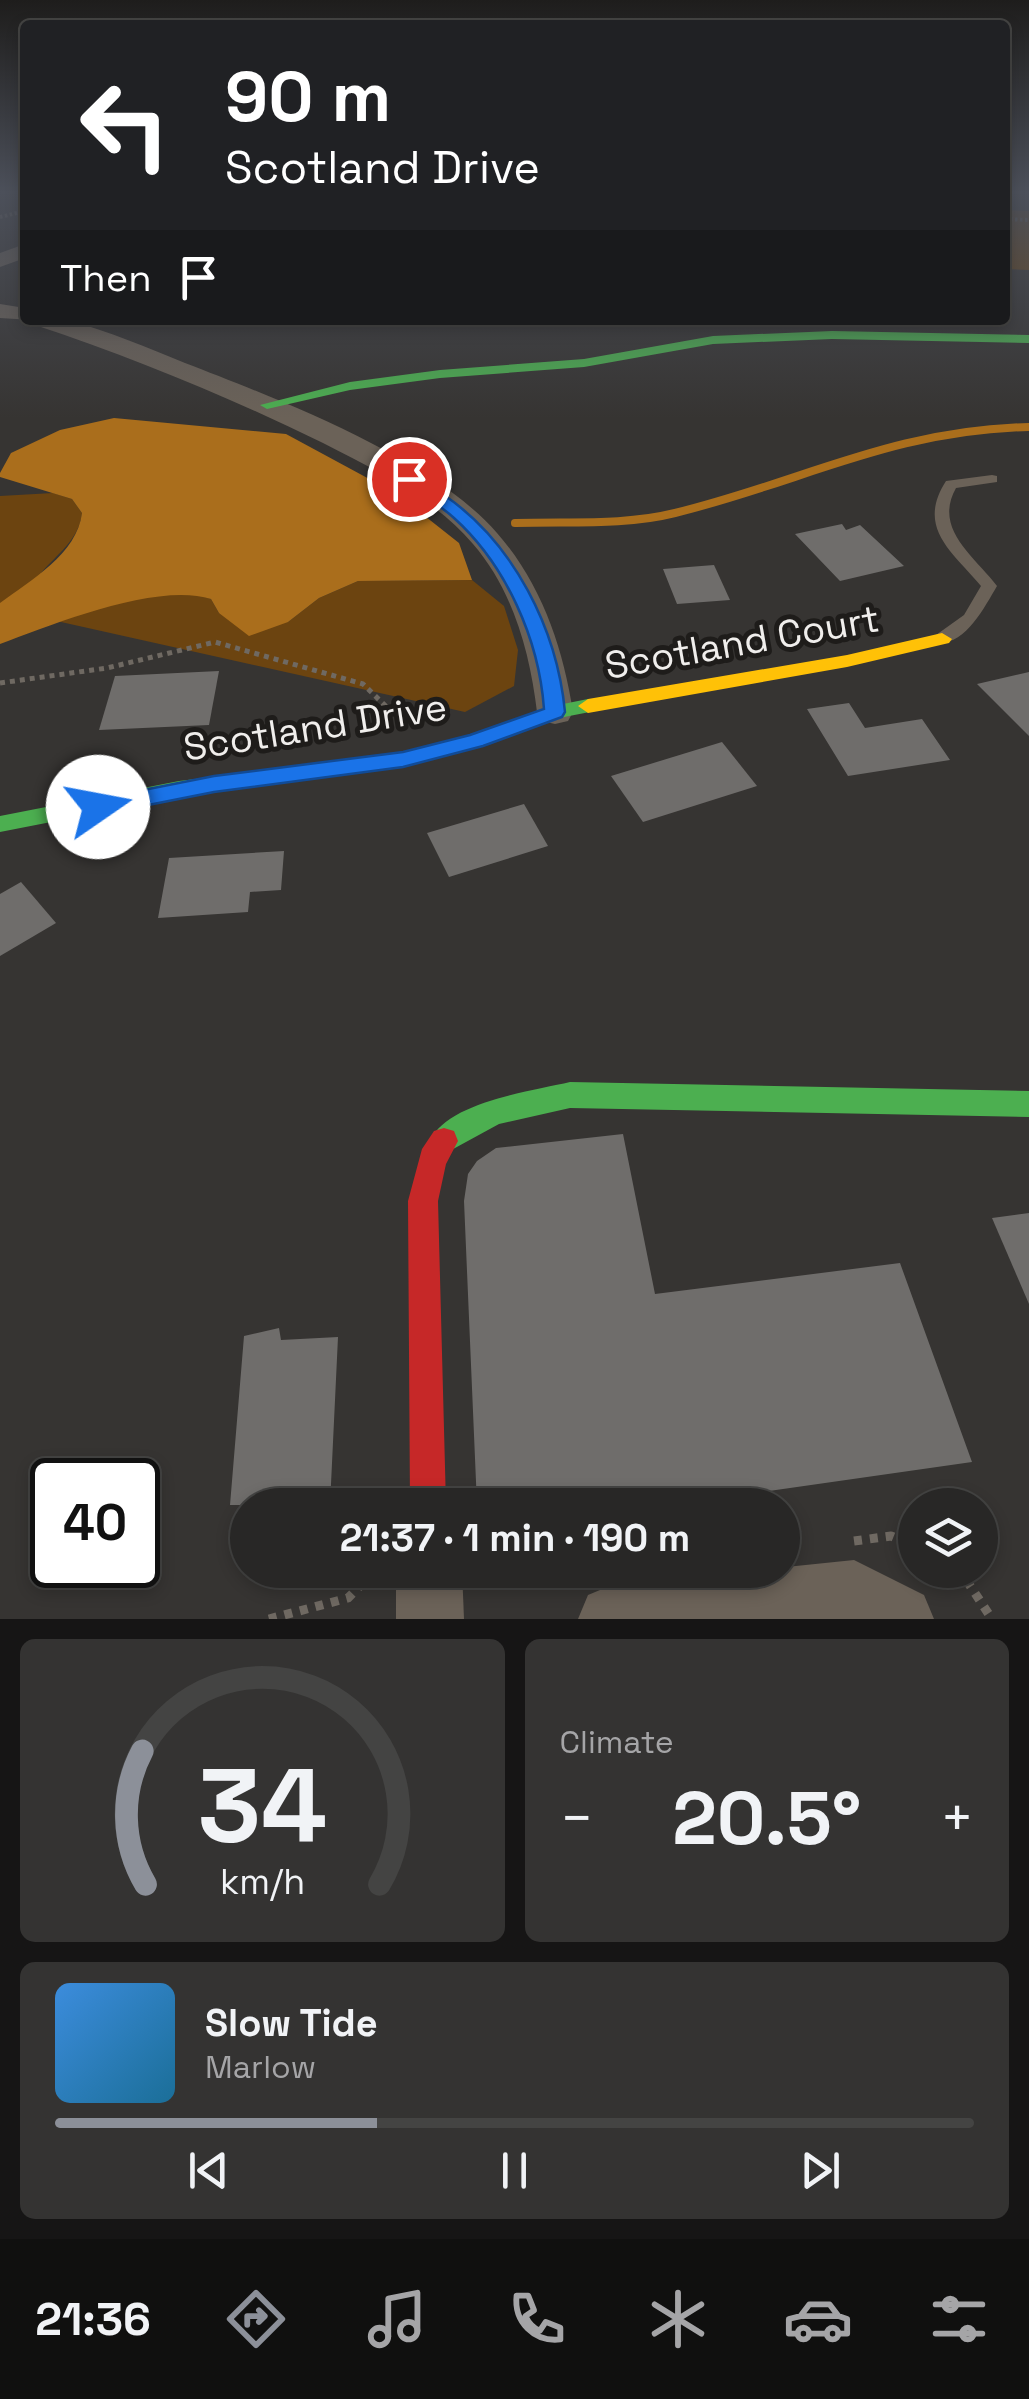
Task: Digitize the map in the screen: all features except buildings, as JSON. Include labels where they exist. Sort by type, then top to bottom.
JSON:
[{"type":"street","points":[[56,325],[267,405],[429,490],[482,534],[496,552],[537,628],[552,676],[554,712]]},
{"type":"street","points":[[267,405],[350,386],[440,374],[584,363],[713,340],[870,334],[1029,339]]},
{"type":"street","name":"Scotland Court","points":[[554,712],[848,662],[942,639]]},
{"type":"street","name":"Scotland Drive","points":[[0,824],[179,789],[348,768],[428,753],[476,741],[554,712]]},
{"type":"street","points":[[428,1488],[423,1201],[434,1155],[448,1138],[478,1120],[518,1105],[570,1095],[1029,1104]]},
{"type":"street","points":[[430,1588],[430,1619]]},
{"type":"street","points":[[612,1619],[854,1594],[900,1619]]},
{"type":"lane","points":[[942,639],[970,618],[989,586],[939,527],[938,500],[951,484],[992,480]]},
{"type":"path","points":[[0,683],[106,668],[216,642],[363,684],[428,753]]},
{"type":"path","points":[[269,1619],[348,1598],[358,1588]]},
{"type":"path","points":[[972,1588],[992,1619]]},
{"type":"shaded area","points":[[114,418],[286,434],[397,494],[459,543],[472,580],[358,581],[319,598],[288,622],[249,636],[219,613],[211,599],[163,596],[105,608],[0,644],[0,603],[62,553],[78,528],[82,513],[72,499],[0,477],[0,473],[11,453],[60,430]]},
{"type":"shaded area","points":[[53,493],[72,499],[82,513],[72,539],[41,573],[162,595],[190,592],[211,599],[219,613],[288,622],[319,598],[358,581],[472,580],[504,606],[518,650],[514,686],[465,712],[61,622],[0,613],[0,496]]},
{"type":"waterway","points":[[515,523],[655,517],[721,501],[890,447],[980,430],[1029,427]]},
{"type":"traffic: fast","points":[[267,405],[350,386],[440,374],[584,363],[713,340],[832,335],[1029,339]]},
{"type":"traffic: fast","points":[[0,824],[179,789],[403,760],[475,741],[555,712],[588,706]]},
{"type":"traffic: fast","points":[[444,1141],[459,1129],[495,1112],[570,1095],[1029,1104]]},
{"type":"traffic: slow","points":[[588,706],[847,661],[942,639]]},
{"type":"traffic: jam","points":[[428,1488],[423,1201],[432,1159],[444,1141]]},
{"type":"route","points":[[98,807],[248,778],[403,760],[476,741],[554,712],[552,676],[537,628],[496,552],[459,513],[409,479]]}]
